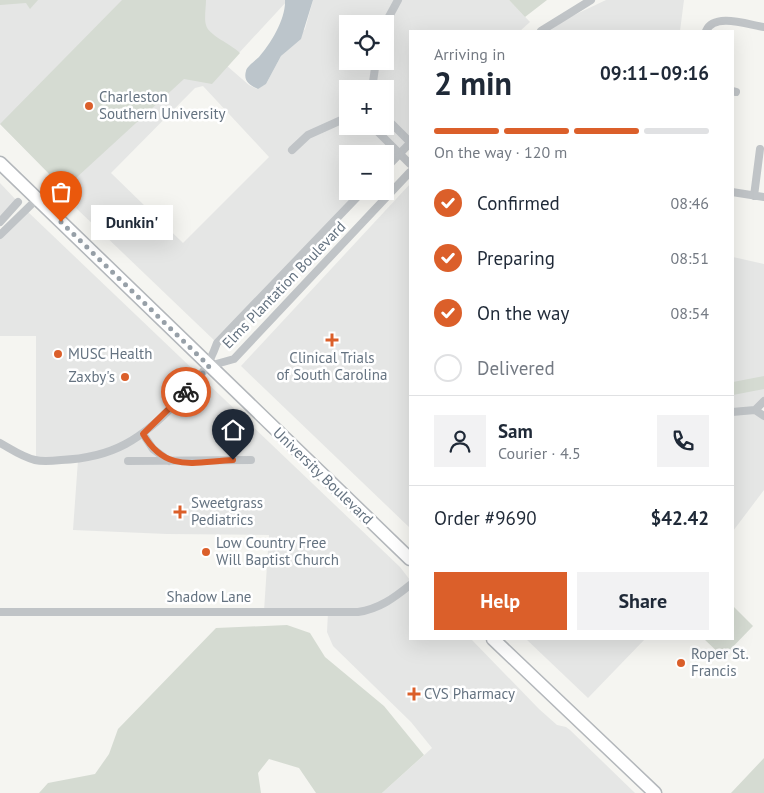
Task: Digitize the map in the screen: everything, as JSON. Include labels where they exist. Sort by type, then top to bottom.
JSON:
[{"type":"main road","name":"University Boulevard","points":[[0,163],[409,557]]},
{"type":"main road","points":[[495,640],[655,793]]},
{"type":"street","points":[[390,15],[398,0]]},
{"type":"street","points":[[542,30],[591,0]]},
{"type":"street","points":[[707,30],[713,23],[721,21],[764,28]]},
{"type":"street","points":[[292,150],[308,135],[339,121]]},
{"type":"street","points":[[394,127],[409,141]]},
{"type":"street","points":[[381,135],[409,163]]},
{"type":"street","points":[[394,159],[409,143]]},
{"type":"street","points":[[754,196],[760,149]]},
{"type":"street","name":"Elms Plantation Boulevard","points":[[209,366],[234,359],[409,173]]},
{"type":"street","points":[[734,192],[764,197]]},
{"type":"street","points":[[0,235],[37,199]]},
{"type":"street","name":"Elms Plantation Boulevard","points":[[209,366],[217,343],[354,200]]},
{"type":"street","points":[[0,222],[18,202]]},
{"type":"street","points":[[0,444],[33,460],[78,460],[120,448],[143,434],[169,410],[209,366]]},
{"type":"street","points":[[754,410],[764,401]]},
{"type":"street","points":[[734,412],[754,410],[764,416]]},
{"type":"street","points":[[143,434],[153,449],[170,461]]},
{"type":"street","points":[[128,461],[251,460]]},
{"type":"street","name":"Shadow Lane","points":[[0,612],[358,612],[385,604],[409,586]]},
{"type":"shaded area","points":[[0,0],[288,0],[227,66],[249,85],[257,89],[266,84],[281,56],[305,29],[313,0],[509,0],[530,22],[521,30],[409,30],[409,134],[400,153],[394,159],[394,145],[339,145],[339,200],[354,200],[217,343],[76,208],[79,204],[0,124]],"holes":[[[203,86],[269,157],[183,243],[111,173],[195,88]]]},
{"type":"shaded area","points":[[0,0],[38,0],[30,9],[26,3],[0,5]]},
{"type":"shaded area","name":"Charleston Southern University","points":[[122,0],[206,0],[205,19],[208,29],[240,53],[212,84],[184,79],[64,189],[0,124]]},
{"type":"shaded area","points":[[285,0],[313,0],[301,39],[281,56],[266,84],[258,89],[246,80],[245,74],[249,65],[259,57],[273,38],[283,15]]},
{"type":"shaded area","points":[[509,0],[547,0],[525,17]]},
{"type":"shaded area","points":[[606,0],[684,0],[680,30],[550,30],[568,18]]},
{"type":"shaded area","points":[[0,183],[18,202],[0,222]]},
{"type":"shaded area","points":[[409,185],[409,527],[241,366]]},
{"type":"shaded area","points":[[27,211],[400,567],[409,579],[409,640],[472,640],[539,709],[557,725],[570,730],[635,793],[382,793],[432,748],[411,722],[333,646],[327,632],[328,612],[264,611],[269,535],[167,534],[73,530],[78,460],[36,460],[36,336],[0,336],[0,235]]},
{"type":"shaded area","points":[[734,257],[764,264],[764,401],[755,410],[764,416],[764,490],[734,530]]},
{"type":"shaded area","points":[[764,376],[764,389],[734,395],[734,382]]},
{"type":"shaded area","points":[[734,607],[753,626],[723,657],[705,640],[734,640]]},
{"type":"shaded area","points":[[287,625],[310,633],[325,657],[384,706],[424,755],[382,793],[316,793],[299,768],[269,759],[258,773],[261,793],[39,793],[48,783],[95,774],[109,754],[118,729],[216,628]]},
{"type":"shaded area","points":[[527,640],[644,640],[588,698]]},
{"type":"shaded area","points":[[764,758],[764,793],[731,793]]},
{"type":"way so far","points":[[61,222],[209,366],[186,392]]},
{"type":"place","name":"Charleston Southern University","points":[[89,106]]},
{"type":"place","name":"Dunkin'","points":[[61,222]]},
{"type":"place","name":"Clinical Trials of South Carolina","points":[[332,340]]},
{"type":"place","name":"MUSC Health","points":[[58,354]]},
{"type":"place","name":"Zaxby's","points":[[125,377]]},
{"type":"place","name":"Sweetgrass Pediatrics","points":[[180,512]]},
{"type":"place","name":"Low Country Free Will Baptist Church","points":[[206,552]]},
{"type":"place","name":"Roper St. Francis","points":[[681,663]]},
{"type":"place","name":"CVS Pharmacy","points":[[414,694]]},
{"type":"route","points":[[186,392],[143,434],[150,445],[161,456],[170,461],[233,460]]}]
